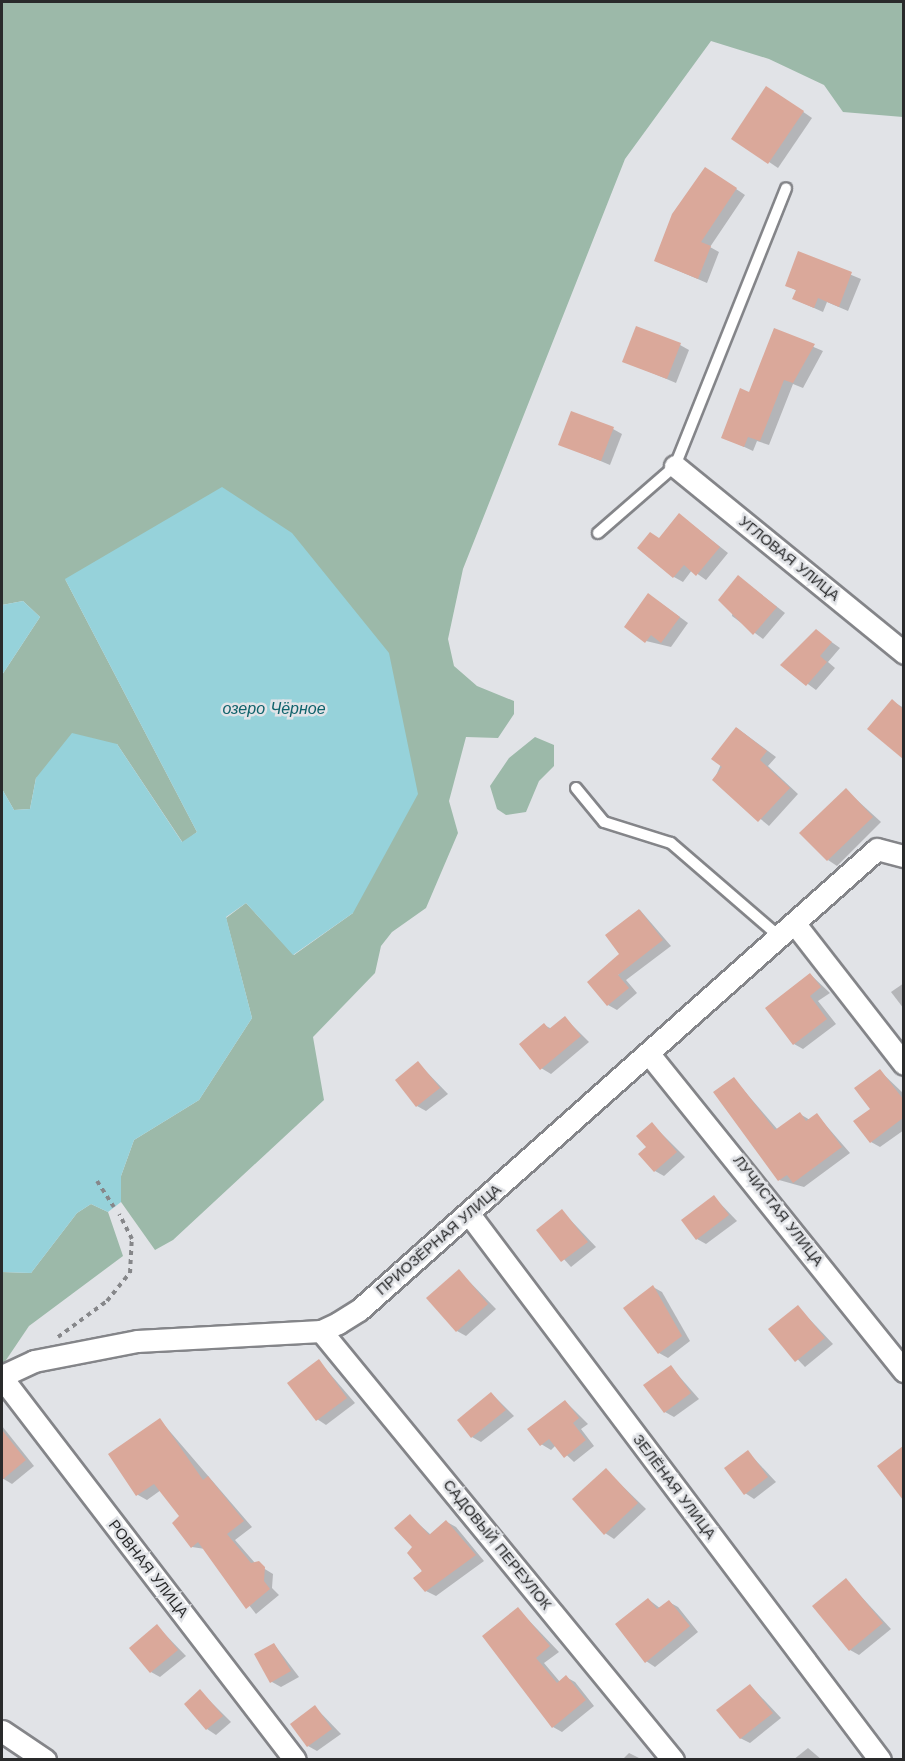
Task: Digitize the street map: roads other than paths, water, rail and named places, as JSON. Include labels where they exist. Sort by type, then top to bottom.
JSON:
[{"type":"street","name":"УГЛОВАЯ УЛИЦА","points":[[675,466],[903,653]]},
{"type":"street","name":"ПРИОЗЁРНАЯ УЛИЦА","points":[[2,1377],[34,1361],[137,1341],[321,1330],[359,1310],[877,849],[903,855]]},
{"type":"street","points":[[787,931],[903,1064]]},
{"type":"street","name":"ЛУЧИСТАЯ УЛИЦА","points":[[649,1054],[903,1371]]},
{"type":"street","name":"ЗЕЛЁНАЯ УЛИЦА","points":[[469,1214],[880,1760]]},
{"type":"street","name":"САДОВЫЙ ПЕРЕУЛОК","points":[[321,1330],[673,1760]]},
{"type":"street","name":"РОВНАЯ УЛИЦА","points":[[2,1377],[295,1760]]},
{"type":"street","points":[[4,1740],[38,1758]]},
{"type":"lane","points":[[598,533],[675,466],[786,188]]},
{"type":"lane","points":[[576,788],[604,822],[671,843],[787,931]]},
{"type":"water","name":"озеро Чёрное","points":[[222,487],[292,533],[389,653],[418,794],[353,913],[293,955],[246,903],[226,917],[252,1018],[199,1100],[134,1140],[121,1176],[121,1202],[108,1212],[91,1204],[77,1213],[31,1273],[2,1272],[2,789],[14,810],[30,809],[36,778],[72,733],[117,744],[182,842],[197,832],[65,579]]},
{"type":"water","points":[[23,601],[40,617],[2,675],[2,605]]}]
